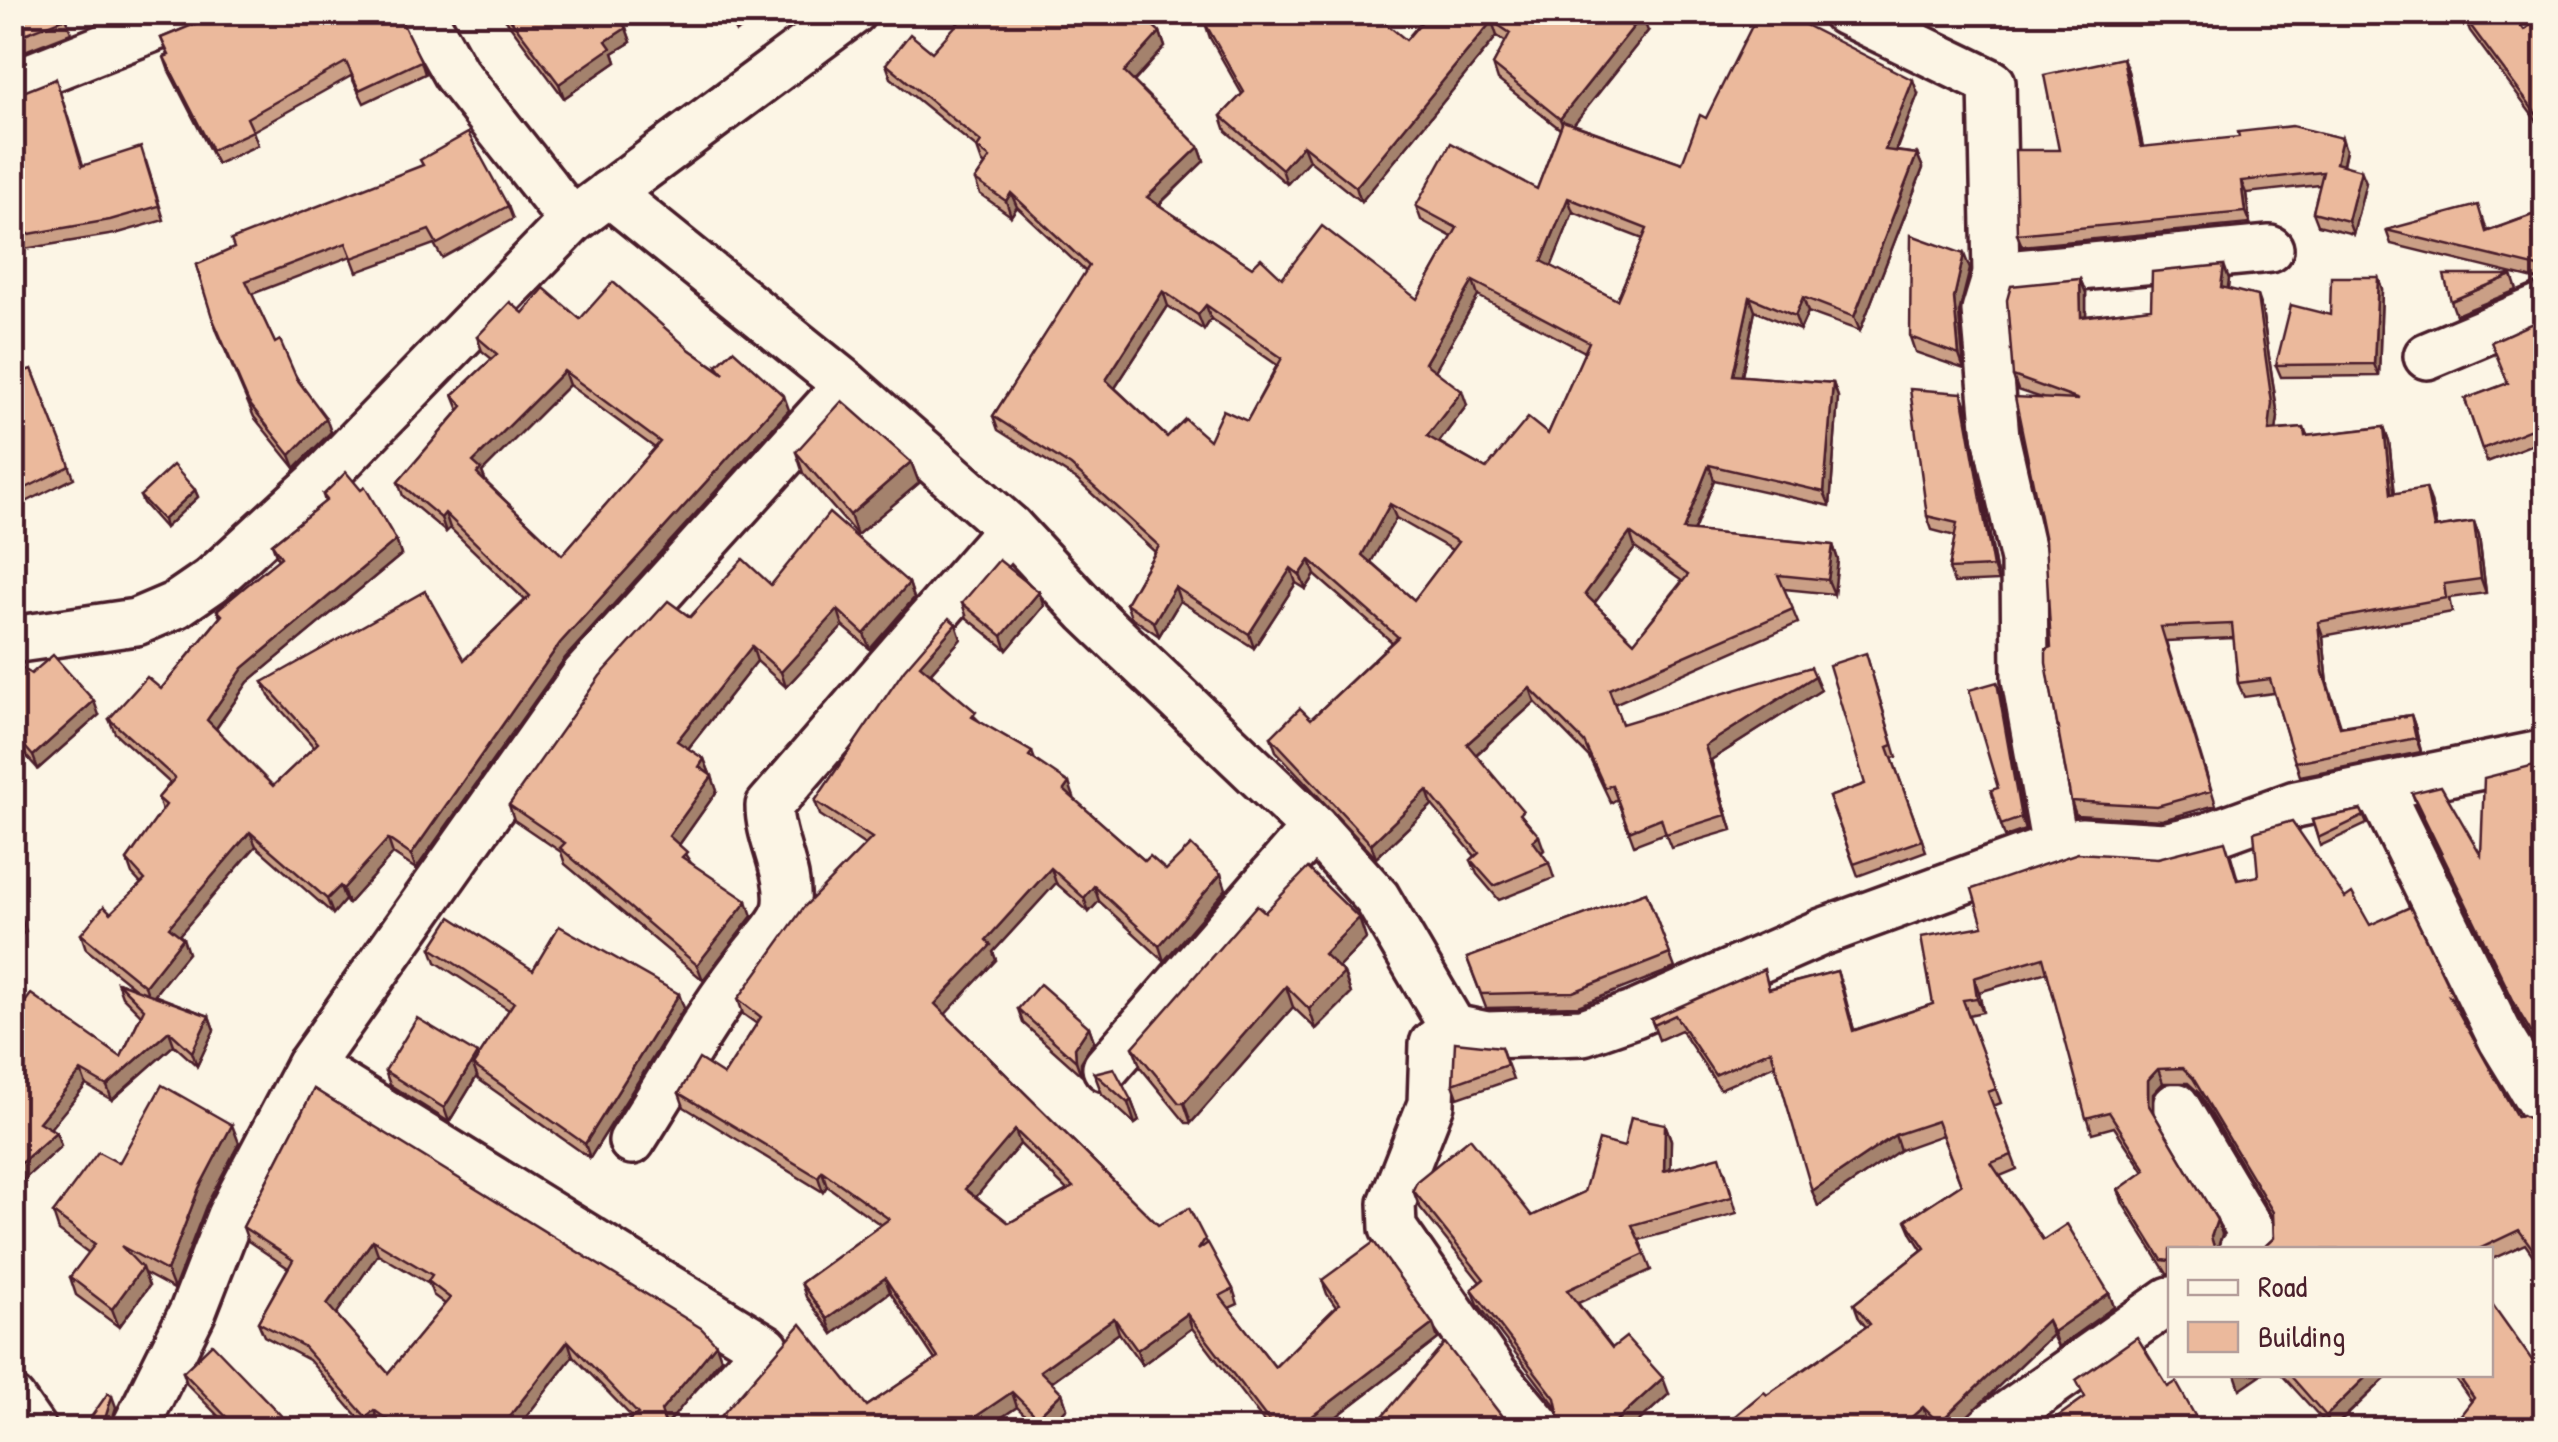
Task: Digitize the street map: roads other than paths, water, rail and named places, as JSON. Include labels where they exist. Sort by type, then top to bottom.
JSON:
[{"type":"street","points":[[12,84],[194,12]]},
{"type":"street","points":[[421,12],[456,74],[572,221]]},
{"type":"street","points":[[12,640],[136,622],[176,605],[212,581],[317,484],[572,221],[853,12]]},
{"type":"street","points":[[1846,12],[1992,83],[1996,275],[1985,311],[1996,437],[2024,560],[2025,679],[2054,847]]},
{"type":"street","points":[[608,192],[847,385],[1010,528],[1088,612],[1314,828],[1377,898],[1453,1028],[1487,1035],[1583,1032],[1634,1014],[1822,932],[2054,847],[2081,841],[2164,846],[2208,836],[2296,804],[2546,753]]},
{"type":"street","points":[[1996,275],[2270,249]]},
{"type":"street","points":[[2427,356],[2546,306]]},
{"type":"street","points":[[134,1430],[193,1311],[230,1216],[309,1066],[586,675],[847,385]]},
{"type":"street","points":[[632,1141],[739,974],[782,920],[786,903],[782,866],[769,826],[769,806],[866,688],[1010,528]]},
{"type":"street","points":[[2378,789],[2502,1040],[2546,1112]]},
{"type":"street","points":[[1106,1068],[1314,828]]},
{"type":"street","points":[[1453,1028],[1433,1044],[1431,1104],[1392,1203],[1393,1228],[1496,1376],[1540,1430]]},
{"type":"street","points":[[309,1066],[766,1348],[692,1430]]},
{"type":"street","points":[[2176,1106],[2256,1240],[2246,1247]]},
{"type":"street","points":[[1986,1430],[2168,1301]]},
{"type":"street","points":[[12,1400],[33,1430]]}]
